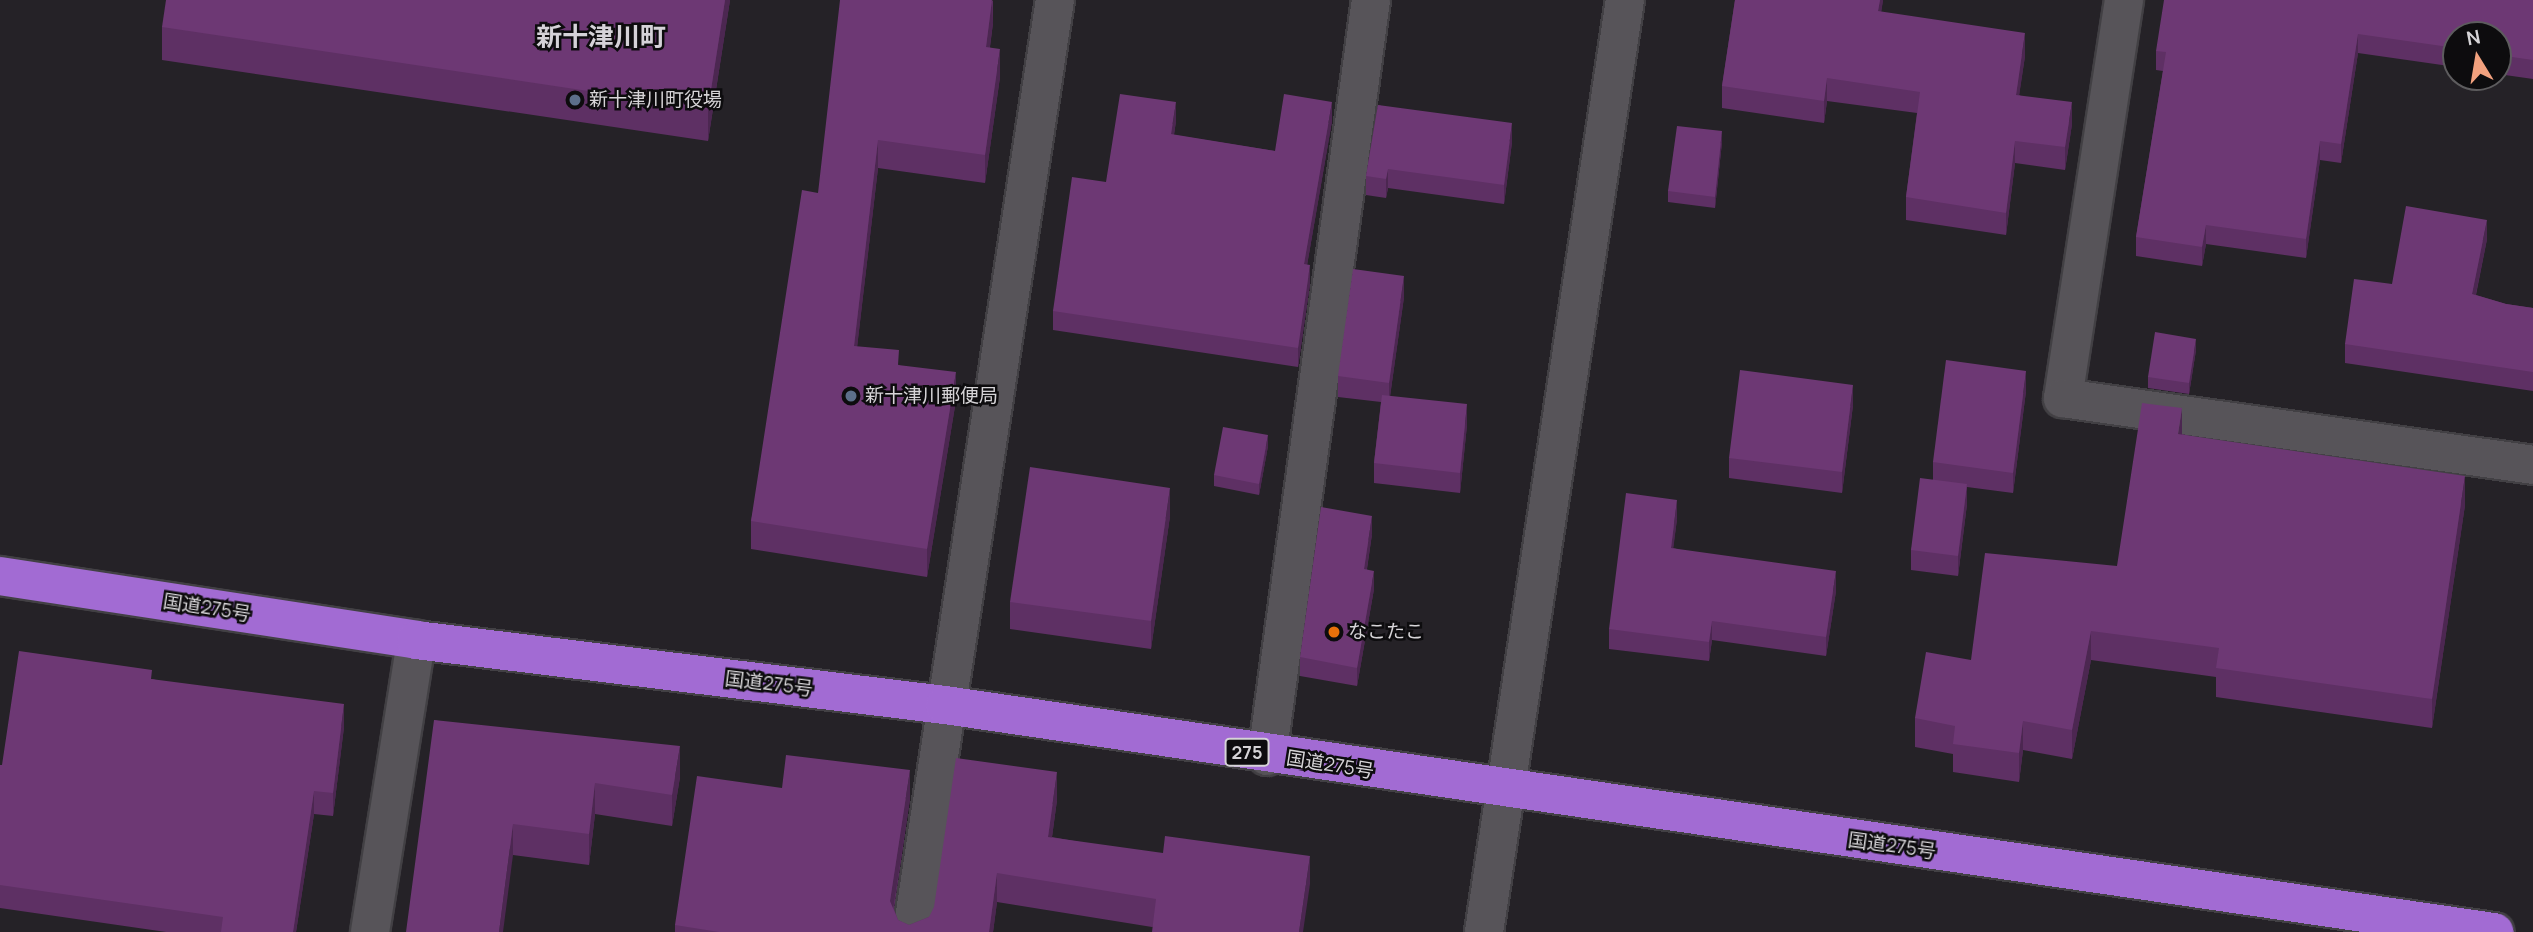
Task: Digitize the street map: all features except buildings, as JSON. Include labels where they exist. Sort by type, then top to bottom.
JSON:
[{"type":"highway","name":"国道275号","points":[[0,576],[415,640],[946,705],[1504,790],[2494,932]]},
{"type":"street","points":[[912,932],[1055,0]]},
{"type":"street","points":[[1267,755],[1371,0]]},
{"type":"street","points":[[1484,932],[1625,0]]},
{"type":"street","points":[[2124,0],[2063,398],[2533,465]]},
{"type":"street","points":[[370,932],[415,640]]},
{"type":"place","name":"新十津川町役場","points":[[575,100]]},
{"type":"place","name":"新十津川郵便局","points":[[851,396]]},
{"type":"place","name":"なこたこ","points":[[1334,632]]},
{"type":"district","name":"新十津川町","points":[[601,37]]}]
